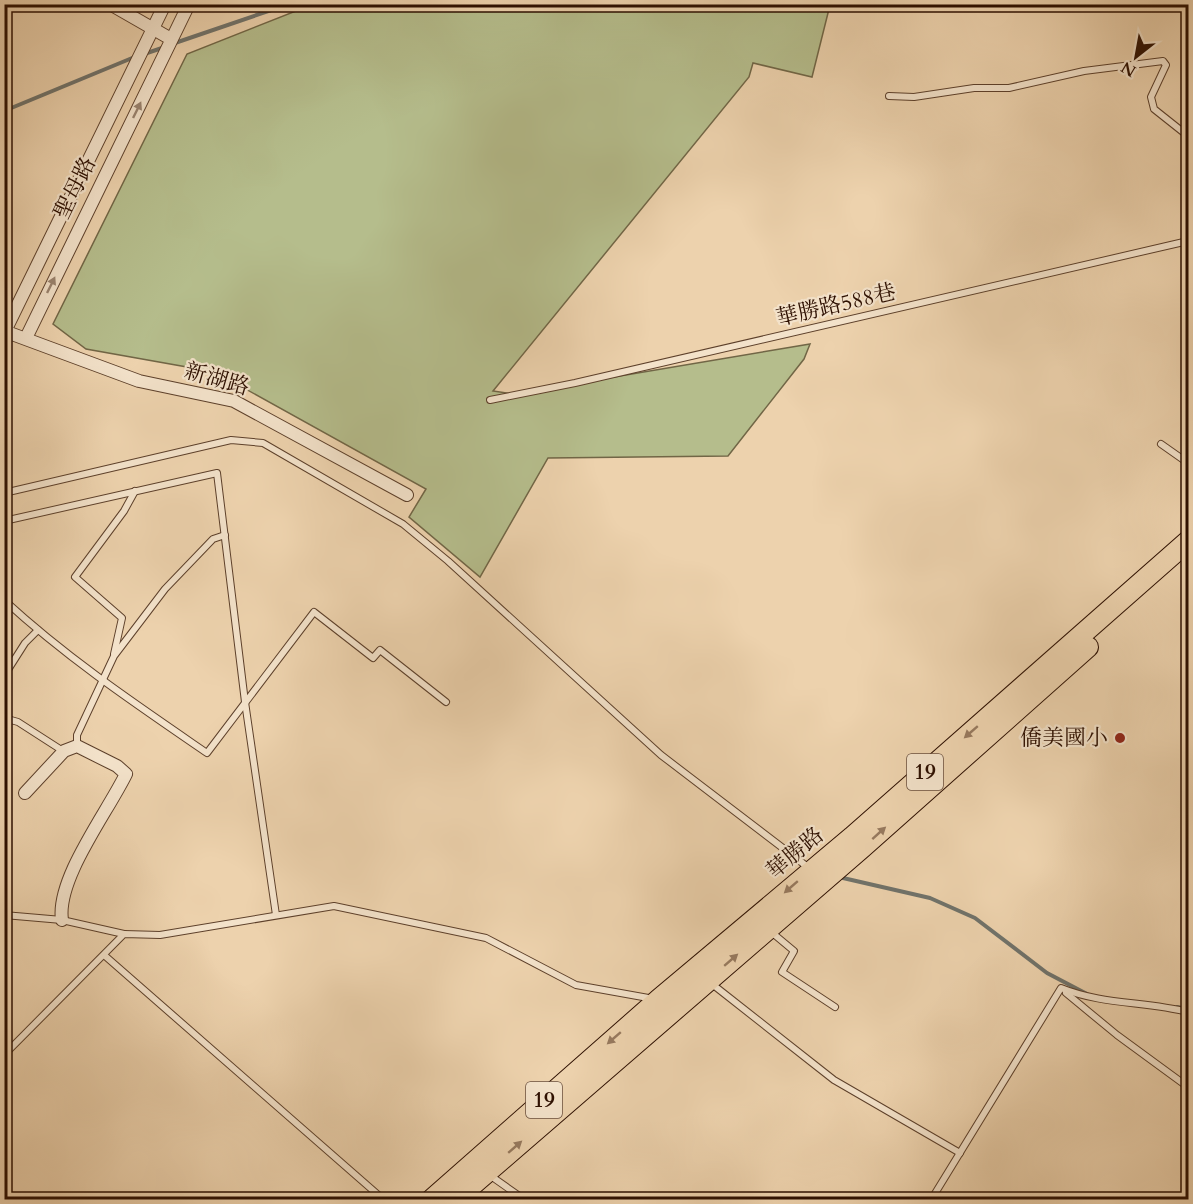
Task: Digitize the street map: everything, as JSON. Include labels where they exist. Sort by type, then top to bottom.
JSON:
[{"type":"main road","name":"華勝路","points":[[1106,622],[1188,541]]},
{"type":"main road","name":"華勝路","points":[[431,1200],[481,1166],[1106,622],[1188,558]]},
{"type":"main road","name":"華勝路","points":[[702,974],[768,928],[816,875]]},
{"type":"main road","name":"華勝路","points":[[455,1200],[481,1166]]},
{"type":"street","points":[[110,4],[171,39],[186,10],[164,5]]},
{"type":"street","name":"聖母路","points":[[5,331],[164,5]]},
{"type":"street","name":"聖母路","points":[[26,338],[171,39]]},
{"type":"street","name":"新湖路","points":[[5,331],[139,381],[234,401],[407,495]]},
{"type":"street","points":[[25,793],[64,752],[77,746],[117,766],[126,774],[111,805],[71,871],[60,909],[62,920]]},
{"type":"lane","points":[[889,96],[914,97],[974,88],[1009,88],[1084,71],[1163,61],[1166,65],[1151,97],[1154,109],[1188,136]]},
{"type":"lane","name":"華勝路588巷","points":[[490,400],[574,383],[1188,241]]},
{"type":"lane","points":[[4,493],[231,440],[263,442],[404,524],[466,577],[661,755],[816,875]]},
{"type":"lane","points":[[1161,444],[1188,463]]},
{"type":"lane","points":[[4,521],[217,473],[244,702],[276,915]]},
{"type":"lane","points":[[114,657],[122,618],[75,577],[124,511],[135,491]]},
{"type":"lane","points":[[77,746],[77,735],[101,680],[114,657],[165,589],[213,539],[225,535]]},
{"type":"lane","points":[[4,600],[101,680],[207,753],[314,612],[373,658],[380,650],[446,702]]},
{"type":"lane","points":[[4,676],[26,643],[38,630]]},
{"type":"lane","points":[[4,718],[28,728],[64,752]]},
{"type":"lane","points":[[4,915],[62,920],[124,934],[160,935],[334,906],[486,938],[576,985],[629,992],[664,1006]]},
{"type":"lane","points":[[768,928],[794,951],[782,972],[835,1007]]},
{"type":"lane","points":[[4,1055],[124,934]]},
{"type":"lane","points":[[104,955],[384,1200]]},
{"type":"lane","points":[[702,974],[834,1080],[960,1153]]},
{"type":"lane","points":[[931,1200],[1061,988]]},
{"type":"lane","points":[[1061,988],[1086,998],[1164,1006],[1188,1012]]},
{"type":"lane","points":[[1061,988],[1117,1035],[1188,1087]]},
{"type":"lane","points":[[481,1166],[525,1200]]},
{"type":"green space","points":[[311,5],[830,5],[812,77],[753,63],[749,77],[493,391],[513,394],[810,344],[804,359],[728,456],[548,458],[480,577],[409,517],[426,489],[215,372],[86,349],[53,324],[187,54]]},
{"type":"waterway","points":[[172,44],[289,4]]},
{"type":"waterway","points":[[144,54],[165,47]]},
{"type":"waterway","points":[[4,111],[137,56]]},
{"type":"waterway","points":[[843,878],[930,898],[975,918],[1047,973],[1087,994]]},
{"type":"waterway","points":[[1177,1007],[1188,1009]]},
{"type":"place","name":"僑美國小","points":[[1120,738]]}]
